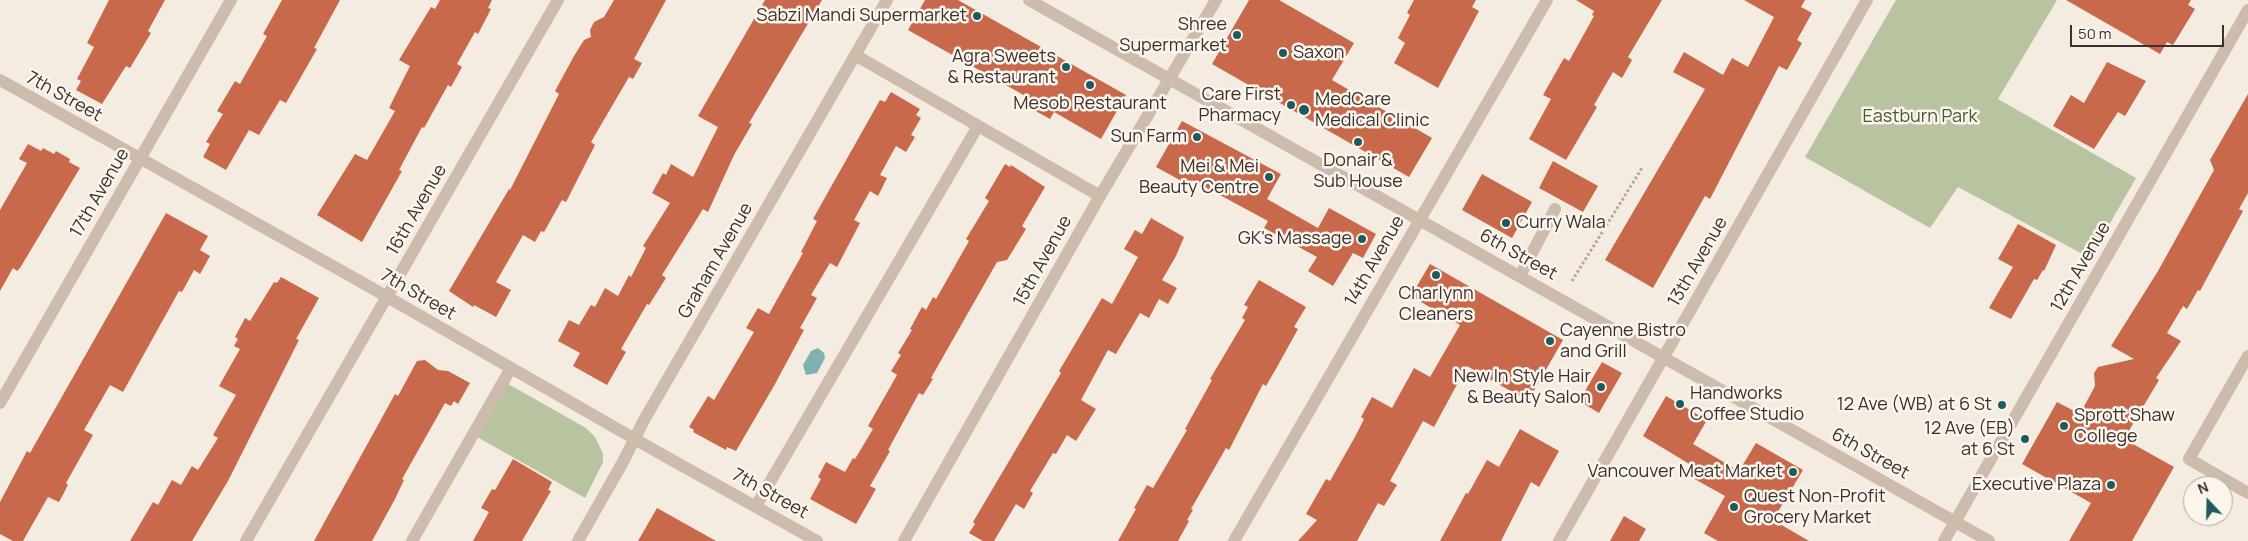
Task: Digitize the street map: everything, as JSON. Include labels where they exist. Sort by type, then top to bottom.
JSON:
[{"type":"street","name":"17th Avenue","points":[[0,403],[231,0]]},
{"type":"street","name":"16th Avenue","points":[[246,541],[558,0]]},
{"type":"street","name":"Graham Avenue","points":[[578,541],[624,460],[634,438],[887,0]]},
{"type":"street","name":"6th Street","points":[[1029,0],[1989,541]]},
{"type":"street","name":"15th Avenue","points":[[904,541],[1100,196],[1216,0]]},
{"type":"street","name":"14th Avenue","points":[[1234,541],[1547,0]]},
{"type":"street","name":"13th Avenue","points":[[1559,541],[1867,0]]},
{"type":"street","name":"12th Avenue","points":[[1944,541],[2248,10]]},
{"type":"street","points":[[855,55],[1100,196]]},
{"type":"street","name":"7th Street","points":[[0,80],[387,296],[817,541]]},
{"type":"street","points":[[756,506],[978,126]]},
{"type":"street","points":[[1520,276],[1555,209]]},
{"type":"street","points":[[2248,356],[2189,459],[2248,493]]},
{"type":"street","points":[[412,541],[511,368]]},
{"type":"path","points":[[1572,281],[1642,168]]},
{"type":"green space","name":"Eastburn Park","points":[[1896,0],[2057,0],[1998,99],[2136,178],[2090,258],[1958,187],[1930,228],[1805,157]]},
{"type":"green space","points":[[503,381],[586,428],[595,437],[603,454],[603,462],[585,498],[472,434]]},
{"type":"water","points":[[818,348],[824,353],[825,358],[817,373],[806,375],[803,365],[811,351]]},
{"type":"building","points":[[109,0],[165,0],[148,31],[151,33],[130,68],[126,66],[102,104],[76,90],[81,81],[77,79],[94,47],[87,43]]},
{"type":"building","points":[[282,0],[340,0],[314,48],[317,49],[286,103],[280,100],[259,135],[249,130],[226,170],[203,157],[210,144],[206,142],[223,114],[217,111],[235,81],[240,84],[267,36],[263,34]]},
{"type":"building","points":[[440,0],[492,0],[488,8],[491,9],[478,34],[475,32],[457,64],[462,67],[451,87],[448,85],[424,128],[422,127],[399,170],[402,171],[362,242],[317,215],[355,154],[367,160],[395,111],[389,108],[410,66],[399,60],[431,7],[435,9]]},
{"type":"building","points":[[614,0],[666,0],[634,59],[642,63],[633,79],[629,77],[591,142],[595,145],[566,202],[562,200],[544,232],[541,231],[535,242],[523,235],[496,282],[511,290],[496,317],[474,305],[473,307],[449,291],[510,190],[559,94],[555,91],[574,56],[584,40],[591,37],[590,30],[594,22],[604,17]]},
{"type":"building","points":[[765,0],[822,0],[749,123],[752,124],[734,155],[708,212],[703,209],[662,275],[666,278],[649,305],[647,304],[621,349],[626,352],[607,385],[573,366],[580,353],[558,341],[569,320],[579,325],[591,305],[595,307],[605,288],[618,296],[629,275],[631,277],[646,248],[643,246],[670,203],[652,193],[663,173],[666,175],[671,164],[693,177],[718,127],[698,116]]},
{"type":"building","points":[[925,0],[958,0],[1126,95],[1101,139],[1054,112],[1050,119],[1032,109],[1036,102],[908,30]]},
{"type":"building","name":"Saxon","points":[[1249,0],[1279,0],[1354,43],[1332,80],[1432,138],[1409,177],[1212,64]]},
{"type":"building","points":[[1414,0],[1476,0],[1472,7],[1479,11],[1438,88],[1394,63],[1405,43],[1398,38],[1410,15],[1407,13]]},
{"type":"building","points":[[1576,0],[1662,0],[1628,57],[1632,60],[1622,78],[1613,72],[1594,105],[1597,107],[1566,160],[1529,139],[1551,99],[1543,95],[1564,58],[1569,61],[1594,16],[1592,15],[1594,11]]},
{"type":"building","points":[[1744,0],[1805,0],[1801,7],[1812,13],[1797,40],[1802,43],[1787,70],[1779,66],[1710,199],[1705,196],[1653,288],[1605,260],[1705,89],[1673,72],[1684,52],[1723,75],[1732,58],[1748,67],[1774,17]]},
{"type":"building","points":[[2066,0],[2191,0],[2188,5],[2195,9],[2173,45],[2167,42],[2160,54]]},
{"type":"building","points":[[2107,62],[2146,81],[2125,116],[2118,112],[2094,149],[2053,126],[2071,95],[2084,103]]},
{"type":"building","points":[[891,92],[920,109],[916,115],[921,118],[911,135],[915,137],[906,152],[896,146],[880,175],[887,178],[878,196],[870,191],[854,220],[860,223],[837,267],[830,263],[811,295],[817,298],[800,328],[804,330],[775,384],[736,451],[727,447],[726,450],[693,432],[694,430],[689,427],[708,396],[714,400],[754,332],[746,328],[758,308],[769,314],[803,253],[801,252],[817,221],[813,219],[880,100],[885,102]]},
{"type":"building","points":[[2248,94],[2248,193],[2239,209],[2243,211],[2200,291],[2198,290],[2187,309],[2183,306],[2167,333],[2181,341],[2156,378],[2159,380],[2124,439],[2174,467],[2132,541],[2069,541],[2091,503],[2022,464],[2057,402],[2080,414],[2095,386],[2094,373],[2098,367],[2134,359],[2111,346],[2158,271],[2214,170],[2210,160]]},
{"type":"building","points":[[1182,121],[1281,174],[1267,199],[1318,228],[1329,208],[1376,234],[1363,258],[1353,253],[1333,286],[1308,271],[1317,257],[1264,228],[1268,221],[1192,180],[1189,185],[1156,167]]},
{"type":"building","points":[[28,144],[41,151],[43,148],[54,154],[56,151],[70,159],[69,162],[80,168],[20,268],[17,271],[13,268],[0,291],[0,210],[27,163],[19,159]]},
{"type":"building","points":[[1553,161],[1598,186],[1583,212],[1539,188]]},
{"type":"building","points":[[1005,164],[1010,167],[1011,165],[1045,187],[1022,226],[1026,229],[1007,260],[997,262],[931,378],[933,379],[923,395],[919,393],[870,486],[876,489],[856,524],[810,499],[821,479],[818,477],[826,462],[845,472],[873,429],[868,426],[897,375],[891,371],[901,355],[898,353],[912,330],[910,329],[922,307],[926,310],[933,297],[936,299],[969,241],[966,239],[989,201],[985,198]]},
{"type":"building","points":[[1482,174],[1532,202],[1512,238],[1462,210]]},
{"type":"building","points":[[166,213],[208,236],[200,250],[210,256],[200,274],[194,270],[182,292],[179,291],[123,392],[110,385],[84,430],[93,435],[66,483],[68,485],[59,502],[48,497],[23,541],[13,541],[0,534],[0,502],[27,451],[30,453]]},
{"type":"building","points":[[1151,218],[1184,237],[1176,256],[1162,280],[1177,288],[1168,304],[1159,299],[1149,318],[1140,313],[1116,354],[1108,350],[1081,400],[1096,409],[1076,441],[1067,435],[1056,454],[1053,453],[1030,491],[1033,493],[1024,509],[1016,504],[994,541],[983,541],[969,533],[975,524],[973,522],[1061,373],[1059,371],[1102,298],[1112,304],[1138,257],[1124,249],[1135,230],[1142,234]]},
{"type":"building","points":[[2018,224],[2056,245],[2044,271],[2037,280],[2034,279],[2011,319],[1989,308],[2013,267],[1998,259]]},
{"type":"building","points":[[1430,264],[1563,340],[1528,401],[1467,366],[1434,427],[1423,421],[1390,481],[1397,485],[1384,506],[1378,503],[1357,541],[1298,541],[1317,520],[1306,514],[1326,479],[1330,481],[1356,435],[1364,419],[1361,417],[1372,397],[1392,408],[1414,368],[1430,377],[1460,325],[1411,296]]},
{"type":"building","points":[[281,277],[319,298],[296,339],[299,340],[228,481],[192,541],[130,541],[153,502],[158,505],[172,480],[181,485],[192,466],[198,470],[218,438],[213,435],[236,395],[219,386],[240,349],[234,346],[238,339],[235,337],[245,318],[250,321],[274,282],[277,283]]},
{"type":"building","points":[[1259,280],[1306,307],[1294,327],[1298,329],[1266,386],[1263,384],[1229,450],[1226,448],[1191,509],[1193,510],[1187,520],[1189,521],[1178,541],[1118,541],[1147,485],[1153,488],[1187,430],[1185,429],[1212,380],[1210,379],[1245,320],[1242,318],[1248,307],[1244,305]]},
{"type":"building","points":[[425,360],[438,370],[448,371],[470,383],[458,404],[454,401],[451,406],[445,403],[402,479],[404,480],[395,499],[372,541],[314,541],[395,394],[398,396],[417,361]]},
{"type":"building","name":"New In Style Hair & Beauty Salon","points":[[1602,362],[1622,373],[1599,413],[1579,401]]},
{"type":"building","points":[[1666,396],[1707,420],[1693,444],[1739,471],[1756,443],[1803,470],[1773,520],[1809,541],[1718,541],[1704,533],[1725,496],[1691,477],[1696,468],[1643,436]]},
{"type":"building","points":[[1520,429],[1559,451],[1539,487],[1531,482],[1501,541],[1440,541],[1466,493],[1468,494],[1487,460],[1499,467]]},
{"type":"building","points":[[513,459],[552,482],[548,490],[551,491],[522,541],[473,541],[489,512],[481,508],[492,489],[495,490]]},
{"type":"building","points":[[657,508],[716,541],[638,541]]},
{"type":"building","points":[[1624,516],[1646,529],[1639,541],[1610,541]]},
{"type":"place","name":"Sabzi Mandi Supermarket","points":[[977,16]]},
{"type":"place","name":"Shree Supermarket","points":[[1237,35]]},
{"type":"place","name":"Saxon","points":[[1283,53]]},
{"type":"place","name":"Agra Sweets & Restaurant","points":[[1066,67]]},
{"type":"place","name":"Mesob Restaurant","points":[[1090,85]]},
{"type":"place","name":"Care First Pharmacy","points":[[1291,105]]},
{"type":"place","name":"MedCare Medical Clinic","points":[[1304,110]]},
{"type":"place","name":"Sun Farm","points":[[1197,137]]},
{"type":"place","name":"Donair & Sub House","points":[[1358,142]]},
{"type":"place","name":"Mei & Mei Beauty Centre","points":[[1269,177]]},
{"type":"place","name":"Curry Wala","points":[[1506,223]]},
{"type":"place","name":"GK's Massage","points":[[1362,239]]},
{"type":"place","name":"Charlynn Cleaners","points":[[1436,275]]},
{"type":"place","name":"Cayenne Bistro and Grill","points":[[1550,341]]},
{"type":"place","name":"New In Style Hair & Beauty Salon","points":[[1601,387]]},
{"type":"place","name":"Handworks Coffee Studio","points":[[1680,404]]},
{"type":"place","name":"12 Ave (WB) at 6 St","points":[[2002,405]]},
{"type":"place","name":"Sprott Shaw College","points":[[2064,426]]},
{"type":"place","name":"12 Ave (EB) at 6 St","points":[[2025,439]]},
{"type":"place","name":"Vancouver Meat Market","points":[[1793,472]]},
{"type":"place","name":"Executive Plaza","points":[[2111,485]]},
{"type":"place","name":"Quest Non-Profit Grocery Market","points":[[1734,507]]}]
